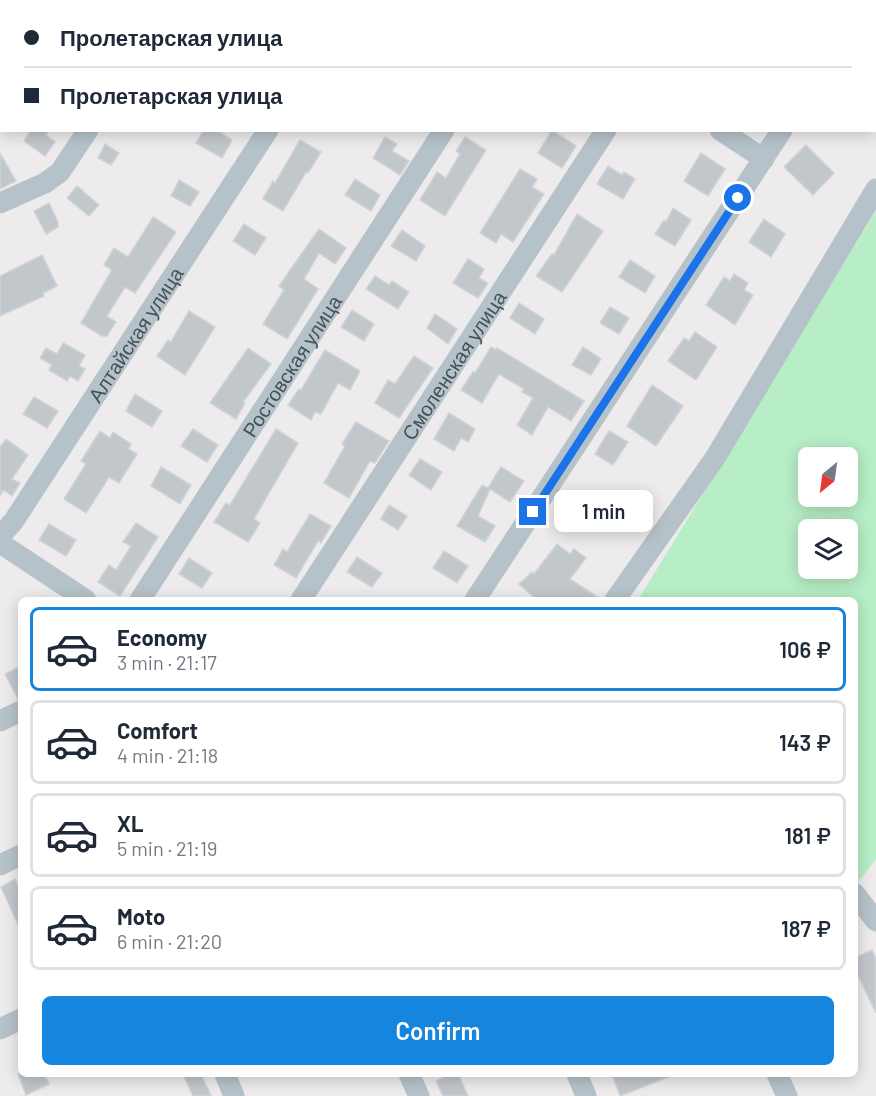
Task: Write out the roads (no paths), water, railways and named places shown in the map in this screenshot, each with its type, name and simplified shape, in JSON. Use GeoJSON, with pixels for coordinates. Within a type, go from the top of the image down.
{"type":"FeatureCollection","features":[{"type":"Feature","properties":{"kind":"street"},"geometry":{"type":"LineString","coordinates":[[0,203],[45,183],[60,172],[87,132]]}},
{"type":"Feature","properties":{"kind":"street","name":"Алтайская улица"},"geometry":{"type":"LineString","coordinates":[[0,535],[13,522],[267,132]]}},
{"type":"Feature","properties":{"kind":"street","name":"Ростовская улица"},"geometry":{"type":"LineString","coordinates":[[142,597],[443,132]]}},
{"type":"Feature","properties":{"kind":"street","name":"Смоленская улица"},"geometry":{"type":"LineString","coordinates":[[303,597],[605,132]]}},
{"type":"Feature","properties":{"kind":"street"},"geometry":{"type":"LineString","coordinates":[[723,132],[764,159]]}},
{"type":"Feature","properties":{"kind":"street"},"geometry":{"type":"LineString","coordinates":[[484,597],[781,132]]}},
{"type":"Feature","properties":{"kind":"street"},"geometry":{"type":"LineString","coordinates":[[617,597],[715,458],[876,189]]}},
{"type":"Feature","properties":{"kind":"street"},"geometry":{"type":"LineString","coordinates":[[0,543],[81,597]]}},
{"type":"Feature","properties":{"kind":"street"},"geometry":{"type":"LineString","coordinates":[[0,721],[18,712]]}},
{"type":"Feature","properties":{"kind":"street"},"geometry":{"type":"LineString","coordinates":[[0,865],[18,856]]}},
{"type":"Feature","properties":{"kind":"street"},"geometry":{"type":"LineString","coordinates":[[858,898],[876,921]]}},
{"type":"Feature","properties":{"kind":"street"},"geometry":{"type":"LineString","coordinates":[[0,1029],[18,1020]]}},
{"type":"Feature","properties":{"kind":"street"},"geometry":{"type":"LineString","coordinates":[[226,1077],[234,1096]]}},
{"type":"Feature","properties":{"kind":"street"},"geometry":{"type":"LineString","coordinates":[[410,1077],[419,1096]]}},
{"type":"Feature","properties":{"kind":"street"},"geometry":{"type":"LineString","coordinates":[[578,1077],[586,1096]]}},
{"type":"Feature","properties":{"kind":"street"},"geometry":{"type":"LineString","coordinates":[[778,1077],[787,1096]]}}]}
